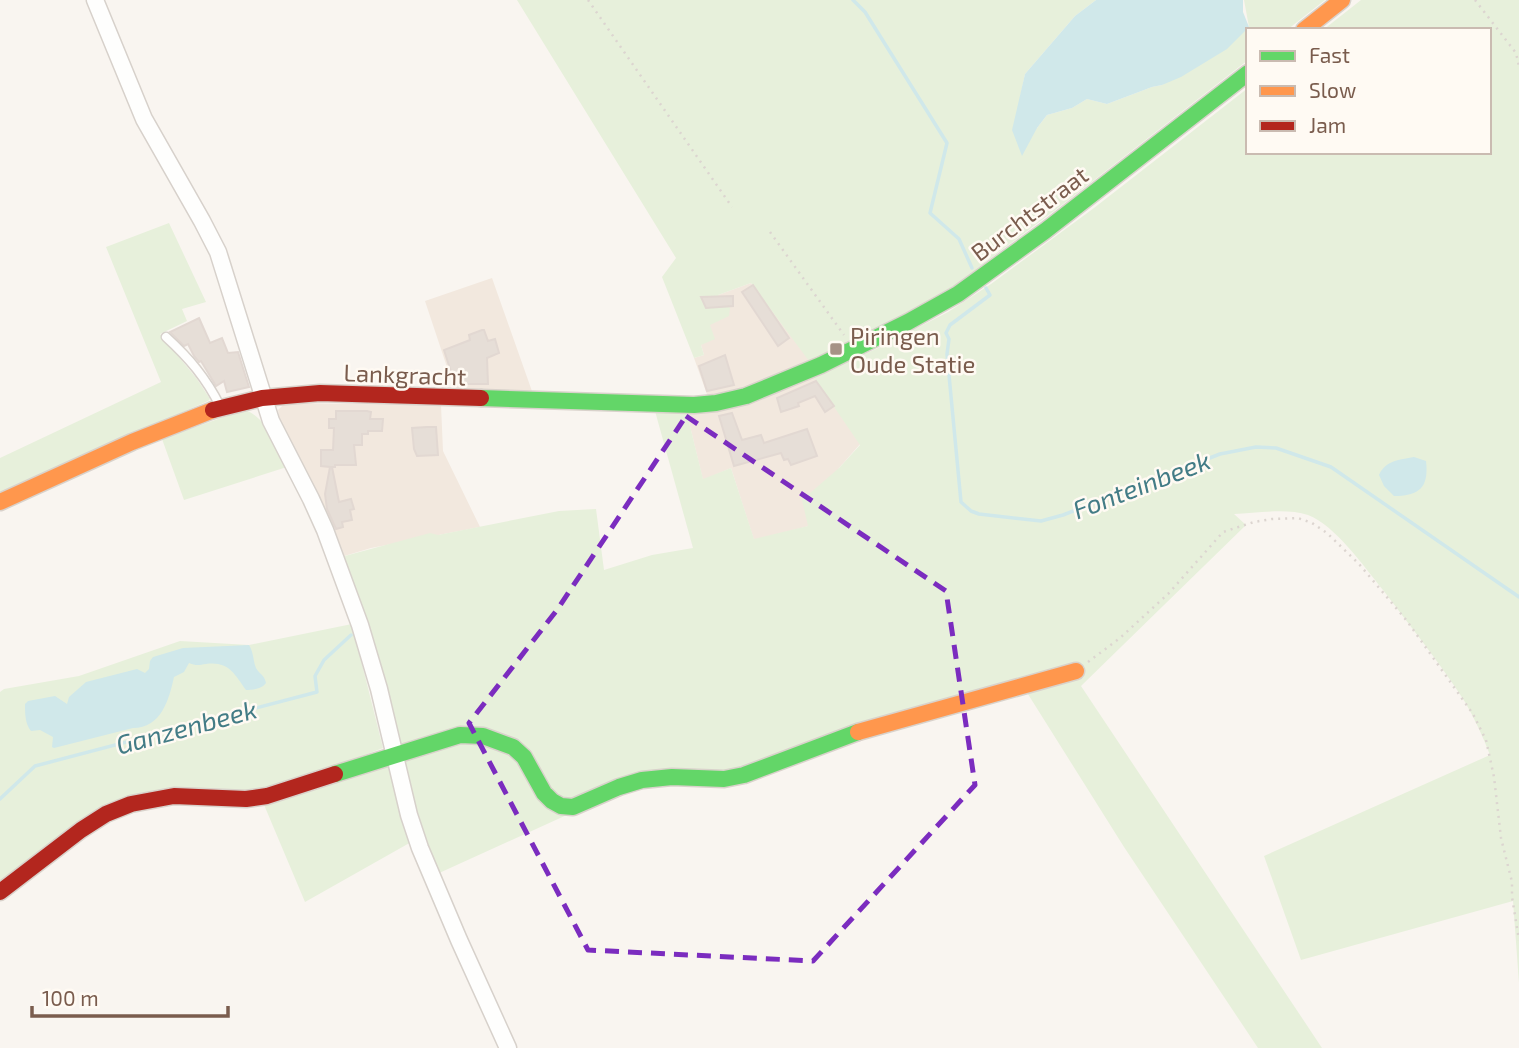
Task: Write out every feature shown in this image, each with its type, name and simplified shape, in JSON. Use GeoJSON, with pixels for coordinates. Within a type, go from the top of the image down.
{"type":"FeatureCollection","features":[{"type":"Feature","properties":{"kind":"street"},"geometry":{"type":"LineString","coordinates":[[95,0],[144,119],[218,252],[262,398],[325,530],[360,625],[420,848],[508,1048]]}},
{"type":"Feature","properties":{"kind":"street"},"geometry":{"type":"LineString","coordinates":[[1307,28],[1342,0]]}},
{"type":"Feature","properties":{"kind":"street","name":"Burchtstraat"},"geometry":{"type":"LineString","coordinates":[[821,365],[938,305],[986,275],[1246,75]]}},
{"type":"Feature","properties":{"kind":"street","name":"Lankgracht"},"geometry":{"type":"LineString","coordinates":[[0,502],[189,418],[221,407],[262,398],[320,393],[694,405],[746,396],[821,365]]}},
{"type":"Feature","properties":{"kind":"street"},"geometry":{"type":"LineString","coordinates":[[0,892],[106,814],[131,804],[174,796],[246,799],[267,796],[460,736],[483,736],[513,747],[524,757],[544,793],[552,801],[561,806],[573,807],[642,780],[672,777],[724,779],[744,775],[855,733],[1076,671]]}},
{"type":"Feature","properties":{"kind":"lane"},"geometry":{"type":"LineString","coordinates":[[166,337],[209,384],[221,407]]}},
{"type":"Feature","properties":{"kind":"path"},"geometry":{"type":"LineString","coordinates":[[589,0],[732,207]]}},
{"type":"Feature","properties":{"kind":"path"},"geometry":{"type":"LineString","coordinates":[[1475,0],[1516,53],[1519,66]]}},
{"type":"Feature","properties":{"kind":"path"},"geometry":{"type":"LineString","coordinates":[[770,232],[854,349]]}},
{"type":"Feature","properties":{"kind":"path"},"geometry":{"type":"LineString","coordinates":[[1076,671],[1120,638],[1169,593],[1223,532],[1272,519],[1298,518],[1312,523],[1327,533],[1359,564],[1407,621],[1473,714],[1486,740],[1494,777],[1501,838],[1512,882],[1519,940]]}},
{"type":"Feature","properties":{"kind":"highlighted area"},"geometry":{"type":"Polygon","coordinates":[[[686,416],[946,591],[975,785],[813,961],[588,950],[469,723],[557,610],[686,416]]]}},
{"type":"Feature","properties":{"kind":"shaded area"},"geometry":{"type":"Polygon","coordinates":[[[492,278],[533,394],[455,391],[425,301],[492,278]]]}},
{"type":"Feature","properties":{"kind":"shaded area"},"geometry":{"type":"Polygon","coordinates":[[[751,283],[810,361],[749,386],[708,397],[694,358],[704,355],[701,345],[718,295],[751,283]]]}},
{"type":"Feature","properties":{"kind":"shaded area"},"geometry":{"type":"Polygon","coordinates":[[[837,368],[861,443],[839,468],[809,526],[754,540],[731,468],[703,480],[687,414],[837,368]]]}},
{"type":"Feature","properties":{"kind":"shaded area"},"geometry":{"type":"Polygon","coordinates":[[[285,403],[441,405],[443,451],[480,527],[371,548],[341,557],[279,417],[278,410],[285,403]]]}},
{"type":"Feature","properties":{"kind":"green space"},"geometry":{"type":"Polygon","coordinates":[[[517,0],[1096,0],[1075,16],[1025,74],[1020,98],[1037,128],[1047,115],[1072,108],[1087,99],[1107,104],[1162,85],[1246,29],[1246,62],[1066,202],[955,285],[856,341],[809,361],[751,283],[718,295],[730,308],[729,316],[710,325],[715,339],[701,345],[704,355],[694,358],[662,277],[676,258],[517,0]]]}},
{"type":"Feature","properties":{"kind":"green space"},"geometry":{"type":"Polygon","coordinates":[[[1244,0],[1325,0],[1290,28],[1248,28],[1244,0]]]}},
{"type":"Feature","properties":{"kind":"green space"},"geometry":{"type":"Polygon","coordinates":[[[1361,0],[1519,0],[1519,983],[1513,901],[1301,960],[1264,856],[1490,755],[1465,702],[1383,590],[1339,537],[1318,520],[1300,513],[1234,514],[1246,525],[1081,686],[1322,1048],[1258,1048],[1124,847],[1026,691],[760,764],[563,803],[512,743],[400,749],[341,557],[430,533],[438,535],[559,511],[596,509],[604,570],[652,555],[693,548],[655,411],[687,414],[703,479],[731,468],[754,539],[808,526],[802,500],[839,468],[860,445],[813,376],[876,349],[948,312],[991,284],[1246,90],[1246,154],[1491,154],[1491,28],[1326,28],[1361,0]]]}},
{"type":"Feature","properties":{"kind":"green space"},"geometry":{"type":"Polygon","coordinates":[[[169,223],[206,302],[182,309],[187,321],[160,334],[210,399],[0,492],[0,458],[161,382],[106,247],[169,223]]]}},
{"type":"Feature","properties":{"kind":"green space"},"geometry":{"type":"Polygon","coordinates":[[[243,410],[258,418],[264,425],[290,466],[184,500],[162,439],[243,410]]]}},
{"type":"Feature","properties":{"kind":"green space"},"geometry":{"type":"Polygon","coordinates":[[[352,624],[383,748],[277,789],[142,796],[0,886],[0,692],[4,689],[79,676],[180,641],[249,645],[352,624]]]}},
{"type":"Feature","properties":{"kind":"green space"},"geometry":{"type":"Polygon","coordinates":[[[459,739],[505,748],[569,814],[437,874],[414,812],[402,763],[459,739]]]}},
{"type":"Feature","properties":{"kind":"green space"},"geometry":{"type":"Polygon","coordinates":[[[389,764],[413,841],[305,902],[262,800],[389,764]]]}},
{"type":"Feature","properties":{"kind":"water"},"geometry":{"type":"Polygon","coordinates":[[[1096,0],[1243,0],[1243,12],[1249,27],[1227,49],[1181,77],[1107,104],[1087,99],[1072,108],[1047,115],[1022,156],[1012,130],[1025,74],[1075,16],[1096,0]]]}},
{"type":"Feature","properties":{"kind":"water"},"geometry":{"type":"Polygon","coordinates":[[[1414,457],[1426,461],[1424,483],[1416,492],[1394,496],[1384,486],[1379,475],[1389,464],[1414,457]]]}},
{"type":"Feature","properties":{"kind":"water"},"geometry":{"type":"Polygon","coordinates":[[[249,645],[256,668],[266,683],[259,688],[246,690],[234,674],[220,664],[189,663],[184,672],[174,677],[166,703],[157,718],[143,727],[54,748],[53,737],[40,730],[31,731],[28,725],[25,704],[28,701],[55,696],[67,704],[69,697],[86,682],[137,669],[145,673],[153,657],[183,648],[249,645]]]}},
{"type":"Feature","properties":{"kind":"building"},"geometry":{"type":"Polygon","coordinates":[[[753,285],[789,338],[778,346],[742,292],[753,285]]]}},
{"type":"Feature","properties":{"kind":"building"},"geometry":{"type":"Polygon","coordinates":[[[733,296],[733,306],[706,308],[701,297],[733,296]]]}},
{"type":"Feature","properties":{"kind":"building"},"geometry":{"type":"Polygon","coordinates":[[[199,318],[210,343],[222,338],[228,353],[238,352],[249,387],[227,392],[224,381],[216,386],[188,344],[184,346],[170,332],[199,318]]]}},
{"type":"Feature","properties":{"kind":"building"},"geometry":{"type":"Polygon","coordinates":[[[482,330],[488,341],[495,339],[499,353],[487,358],[488,384],[455,384],[444,350],[470,340],[469,335],[482,330]]]}},
{"type":"Feature","properties":{"kind":"building"},"geometry":{"type":"Polygon","coordinates":[[[725,355],[734,385],[707,391],[699,366],[725,355]]]}},
{"type":"Feature","properties":{"kind":"building"},"geometry":{"type":"Polygon","coordinates":[[[816,381],[834,406],[825,412],[815,396],[798,403],[799,406],[781,412],[777,398],[816,381]]]}},
{"type":"Feature","properties":{"kind":"building"},"geometry":{"type":"Polygon","coordinates":[[[336,411],[367,411],[371,412],[370,419],[383,419],[382,431],[362,434],[362,445],[354,445],[356,465],[332,467],[339,502],[351,499],[354,509],[350,510],[352,520],[342,522],[343,527],[336,529],[327,509],[325,494],[330,467],[321,466],[321,450],[333,450],[334,428],[329,428],[329,419],[336,419],[336,411]]]}},
{"type":"Feature","properties":{"kind":"building"},"geometry":{"type":"Polygon","coordinates":[[[732,413],[742,440],[761,435],[764,443],[807,429],[817,456],[791,465],[788,459],[784,460],[781,453],[734,466],[719,416],[732,413]]]}},
{"type":"Feature","properties":{"kind":"building"},"geometry":{"type":"Polygon","coordinates":[[[436,427],[438,455],[417,456],[412,428],[436,427]]]}},
{"type":"Feature","properties":{"kind":"waterway","name":"Fonteinbeek"},"geometry":{"type":"LineString","coordinates":[[853,0],[865,12],[947,143],[930,213],[959,239],[972,268]]}},
{"type":"Feature","properties":{"kind":"waterway","name":"Fonteinbeek"},"geometry":{"type":"LineString","coordinates":[[986,288],[990,295],[950,325],[946,333],[949,339],[947,354],[961,502],[971,511],[1041,521],[1220,454],[1256,447],[1276,448],[1331,467],[1519,597]]}},
{"type":"Feature","properties":{"kind":"waterway","name":"Ganzenbeek"},"geometry":{"type":"LineString","coordinates":[[0,799],[35,766],[317,692],[315,676],[324,660],[351,635]]}},
{"type":"Feature","properties":{"kind":"traffic: fast"},"geometry":{"type":"LineString","coordinates":[[481,398],[694,405],[716,403],[746,396],[821,365],[958,294],[1045,231],[1246,75]]}},
{"type":"Feature","properties":{"kind":"traffic: fast"},"geometry":{"type":"LineString","coordinates":[[335,774],[460,735],[483,736],[513,747],[524,757],[544,793],[561,806],[573,807],[642,780],[672,777],[724,779],[744,775],[858,732]]}},
{"type":"Feature","properties":{"kind":"traffic: slow"},"geometry":{"type":"LineString","coordinates":[[1307,28],[1342,0]]}},
{"type":"Feature","properties":{"kind":"traffic: slow"},"geometry":{"type":"LineString","coordinates":[[0,502],[132,442],[213,410]]}},
{"type":"Feature","properties":{"kind":"traffic: slow"},"geometry":{"type":"LineString","coordinates":[[858,732],[1076,671]]}},
{"type":"Feature","properties":{"kind":"traffic: jam"},"geometry":{"type":"LineString","coordinates":[[213,410],[262,398],[320,393],[481,398]]}},
{"type":"Feature","properties":{"kind":"traffic: jam"},"geometry":{"type":"LineString","coordinates":[[0,892],[81,830],[106,814],[131,804],[174,796],[246,799],[267,796],[335,774]]}},
{"type":"Feature","properties":{"kind":"place","name":"Piringen Oude Statie"},"geometry":{"type":"Point","coordinates":[836,349]}}]}
